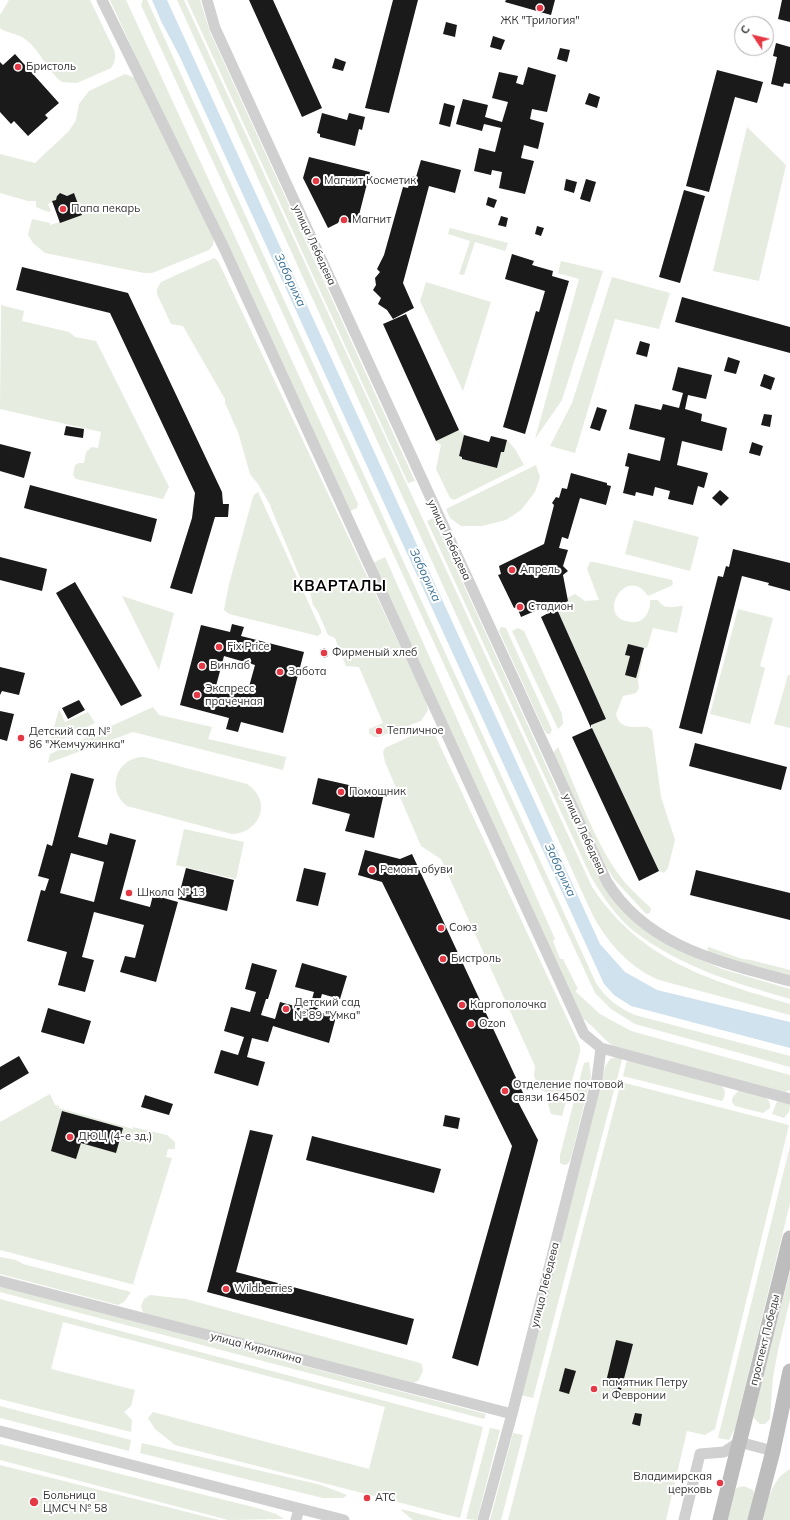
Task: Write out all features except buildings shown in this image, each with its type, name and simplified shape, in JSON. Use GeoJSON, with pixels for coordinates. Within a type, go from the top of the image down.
{"type":"FeatureCollection","features":[{"type":"Feature","properties":{"kind":"main road","name":"проспект Победы"},"geometry":{"type":"LineString","coordinates":[[720,1520],[790,1238]]}},
{"type":"Feature","properties":{"kind":"main road"},"geometry":{"type":"LineString","coordinates":[[755,1520],[774,1451],[790,1371]]}},
{"type":"Feature","properties":{"kind":"street"},"geometry":{"type":"LineString","coordinates":[[102,0],[224,248],[584,1034],[601,1048],[790,1100]]}},
{"type":"Feature","properties":{"kind":"street","name":"улица Лебедева"},"geometry":{"type":"LineString","coordinates":[[207,0],[215,28],[607,882],[618,900],[629,912],[643,924],[678,944],[721,962],[790,981]]}},
{"type":"Feature","properties":{"kind":"street","name":"улица Лебедева"},"geometry":{"type":"LineString","coordinates":[[483,1520],[512,1414],[597,1079],[601,1048]]}},
{"type":"Feature","properties":{"kind":"street","name":"улица Кирилкина"},"geometry":{"type":"LineString","coordinates":[[0,1281],[512,1414]]}},
{"type":"Feature","properties":{"kind":"street"},"geometry":{"type":"LineString","coordinates":[[0,1431],[297,1514],[344,1520]]}},
{"type":"Feature","properties":{"kind":"street"},"geometry":{"type":"LineString","coordinates":[[684,1520],[700,1454],[724,1452],[739,1442],[774,1451]]}},
{"type":"Feature","properties":{"kind":"shaded area"},"geometry":{"type":"Polygon","coordinates":[[[9,0],[90,0],[114,50],[115,59],[111,68],[77,83],[62,82],[52,72],[35,49],[22,37],[0,28],[0,15],[9,0]]]}},
{"type":"Feature","properties":{"kind":"shaded area"},"geometry":{"type":"Polygon","coordinates":[[[110,0],[126,0],[358,504],[357,508],[346,513],[344,511],[110,0]]]}},
{"type":"Feature","properties":{"kind":"shaded area"},"geometry":{"type":"Polygon","coordinates":[[[143,0],[147,0],[596,983],[604,994],[613,1002],[635,1015],[790,1056],[790,1067],[635,1024],[611,1009],[595,993],[141,5],[143,0]]]}},
{"type":"Feature","properties":{"kind":"shaded area"},"geometry":{"type":"Polygon","coordinates":[[[177,0],[184,0],[592,887],[611,912],[632,933],[655,950],[679,964],[705,976],[790,1004],[790,1015],[659,980],[648,975],[621,954],[599,926],[593,916],[177,0]]]}},
{"type":"Feature","properties":{"kind":"shaded area"},"geometry":{"type":"Polygon","coordinates":[[[187,0],[200,0],[210,32],[415,481],[408,483],[187,0]]]}},
{"type":"Feature","properties":{"kind":"shaded area"},"geometry":{"type":"Polygon","coordinates":[[[125,74],[135,78],[214,239],[213,245],[209,250],[152,273],[144,273],[45,253],[33,243],[28,235],[32,219],[50,223],[50,225],[82,215],[74,193],[67,196],[61,193],[59,194],[56,200],[48,204],[51,211],[48,212],[36,207],[36,201],[28,201],[0,193],[0,154],[35,163],[69,131],[76,120],[79,104],[89,91],[125,74]]]}},
{"type":"Feature","properties":{"kind":"shaded area"},"geometry":{"type":"Polygon","coordinates":[[[747,127],[786,165],[759,281],[713,271],[747,127]]]}},
{"type":"Feature","properties":{"kind":"shaded area"},"geometry":{"type":"Polygon","coordinates":[[[450,228],[508,243],[505,251],[475,242],[464,275],[459,274],[470,241],[448,234],[450,228]]]}},
{"type":"Feature","properties":{"kind":"shaded area"},"geometry":{"type":"Polygon","coordinates":[[[214,258],[218,261],[426,701],[428,710],[421,721],[378,737],[374,737],[369,733],[369,729],[383,723],[359,667],[346,666],[335,638],[328,635],[318,612],[313,605],[309,588],[301,580],[269,503],[258,484],[250,474],[238,432],[225,403],[225,399],[183,326],[171,324],[157,294],[157,289],[161,282],[214,258]]]}},
{"type":"Feature","properties":{"kind":"shaded area"},"geometry":{"type":"Polygon","coordinates":[[[561,261],[603,271],[562,400],[535,439],[579,279],[558,273],[561,261]]]}},
{"type":"Feature","properties":{"kind":"shaded area"},"geometry":{"type":"Polygon","coordinates":[[[612,277],[670,293],[659,329],[615,319],[575,453],[550,446],[572,403],[612,277]]]}},
{"type":"Feature","properties":{"kind":"shaded area"},"geometry":{"type":"Polygon","coordinates":[[[426,282],[491,302],[463,391],[420,301],[426,282]]]}},
{"type":"Feature","properties":{"kind":"shaded area"},"geometry":{"type":"Polygon","coordinates":[[[1,305],[24,311],[22,321],[69,332],[75,337],[96,341],[169,487],[163,499],[76,479],[73,475],[75,465],[84,463],[86,452],[92,447],[98,448],[101,432],[0,409],[1,305]]]}},
{"type":"Feature","properties":{"kind":"shaded area"},"geometry":{"type":"Polygon","coordinates":[[[459,430],[464,435],[459,456],[462,457],[462,459],[497,468],[501,452],[504,452],[507,440],[515,449],[524,465],[454,500],[450,498],[436,469],[441,445],[436,441],[459,430]]]}},
{"type":"Feature","properties":{"kind":"shaded area"},"geometry":{"type":"Polygon","coordinates":[[[536,465],[540,477],[535,492],[521,510],[506,520],[482,526],[461,526],[450,518],[446,509],[536,465]]]}},
{"type":"Feature","properties":{"kind":"shaded area"},"geometry":{"type":"Polygon","coordinates":[[[258,492],[321,630],[321,633],[318,636],[229,614],[224,610],[229,584],[252,500],[254,495],[258,492]]]}},
{"type":"Feature","properties":{"kind":"shaded area"},"geometry":{"type":"Polygon","coordinates":[[[433,518],[587,855],[611,894],[687,954],[722,969],[790,989],[790,999],[709,973],[671,955],[635,932],[611,907],[591,877],[427,521],[433,518]]]}},
{"type":"Feature","properties":{"kind":"shaded area"},"geometry":{"type":"Polygon","coordinates":[[[634,520],[699,537],[690,571],[625,554],[634,520]]]}},
{"type":"Feature","properties":{"kind":"shaded area"},"geometry":{"type":"Polygon","coordinates":[[[385,557],[555,939],[553,941],[560,959],[563,959],[578,989],[576,992],[600,1014],[631,1031],[790,1075],[790,1090],[785,1092],[613,1046],[582,1018],[373,563],[385,557]]]}},
{"type":"Feature","properties":{"kind":"shaded area"},"geometry":{"type":"Polygon","coordinates":[[[590,562],[672,580],[673,584],[671,586],[648,596],[639,588],[631,586],[623,589],[617,596],[614,604],[615,612],[620,619],[631,622],[640,621],[648,612],[650,600],[658,600],[663,606],[666,607],[683,606],[677,633],[653,628],[647,648],[638,647],[636,659],[642,660],[638,681],[639,688],[636,693],[623,696],[616,714],[618,719],[624,725],[633,727],[648,727],[652,730],[661,797],[675,840],[668,868],[664,873],[659,871],[592,728],[591,725],[606,719],[556,607],[568,601],[567,598],[575,594],[585,601],[599,600],[587,569],[590,562]]]}},
{"type":"Feature","properties":{"kind":"shaded area"},"geometry":{"type":"Polygon","coordinates":[[[122,596],[174,613],[159,670],[122,596]]]}},
{"type":"Feature","properties":{"kind":"shaded area"},"geometry":{"type":"Polygon","coordinates":[[[738,609],[773,618],[760,666],[765,668],[750,724],[710,714],[738,609]]]}},
{"type":"Feature","properties":{"kind":"shaded area"},"geometry":{"type":"Polygon","coordinates":[[[501,627],[506,628],[552,730],[550,734],[547,734],[544,730],[499,631],[501,627]]]}},
{"type":"Feature","properties":{"kind":"shaded area"},"geometry":{"type":"Polygon","coordinates":[[[518,628],[524,631],[562,714],[563,724],[558,729],[512,631],[518,628]]]}},
{"type":"Feature","properties":{"kind":"shaded area"},"geometry":{"type":"Polygon","coordinates":[[[788,675],[790,675],[790,728],[774,724],[788,675]]]}},
{"type":"Feature","properties":{"kind":"shaded area"},"geometry":{"type":"Polygon","coordinates":[[[153,707],[159,715],[212,727],[208,739],[286,757],[283,770],[133,732],[48,763],[50,754],[153,707]]]}},
{"type":"Feature","properties":{"kind":"shaded area"},"geometry":{"type":"Polygon","coordinates":[[[59,709],[65,722],[88,712],[95,723],[49,746],[59,709]]]}},
{"type":"Feature","properties":{"kind":"shaded area"},"geometry":{"type":"Polygon","coordinates":[[[424,730],[430,730],[434,733],[580,1046],[580,1052],[562,1116],[551,1114],[548,1104],[552,1097],[551,1094],[540,1090],[534,1076],[535,1066],[441,859],[421,846],[385,762],[383,752],[385,748],[424,730]]]}},
{"type":"Feature","properties":{"kind":"shaded area"},"geometry":{"type":"Polygon","coordinates":[[[558,747],[601,846],[619,875],[651,908],[650,913],[646,914],[614,879],[606,866],[553,753],[558,747]]]}},
{"type":"Feature","properties":{"kind":"shaded area"},"geometry":{"type":"Polygon","coordinates":[[[144,757],[247,784],[255,791],[260,799],[260,815],[250,828],[242,832],[232,834],[127,806],[120,799],[117,791],[117,775],[127,762],[135,758],[144,757]]]}},
{"type":"Feature","properties":{"kind":"shaded area"},"geometry":{"type":"Polygon","coordinates":[[[184,829],[244,842],[236,879],[176,865],[184,829]]]}},
{"type":"Feature","properties":{"kind":"shaded area"},"geometry":{"type":"Polygon","coordinates":[[[709,947],[742,959],[790,970],[790,978],[710,955],[707,948],[709,947]]]}},
{"type":"Feature","properties":{"kind":"shaded area"},"geometry":{"type":"Polygon","coordinates":[[[616,1057],[621,1058],[622,1060],[533,1398],[521,1395],[605,1067],[610,1059],[616,1057]]]}},
{"type":"Feature","properties":{"kind":"shaded area"},"geometry":{"type":"Polygon","coordinates":[[[627,1060],[721,1085],[725,1091],[724,1097],[722,1101],[623,1076],[627,1060]]]}},
{"type":"Feature","properties":{"kind":"shaded area"},"geometry":{"type":"Polygon","coordinates":[[[589,1062],[591,1076],[571,1158],[568,1164],[564,1165],[560,1163],[560,1155],[584,1063],[589,1062]]]}},
{"type":"Feature","properties":{"kind":"shaded area"},"geometry":{"type":"Polygon","coordinates":[[[621,1082],[789,1125],[715,1429],[705,1435],[687,1431],[666,1520],[508,1520],[621,1082]]]}},
{"type":"Feature","properties":{"kind":"shaded area"},"geometry":{"type":"Polygon","coordinates":[[[740,1090],[755,1093],[764,1097],[770,1103],[770,1108],[763,1113],[735,1106],[732,1102],[733,1098],[740,1090]]]}},
{"type":"Feature","properties":{"kind":"shaded area"},"geometry":{"type":"Polygon","coordinates":[[[50,1094],[55,1105],[59,1106],[59,1108],[133,1129],[133,1127],[167,1135],[175,1142],[175,1149],[168,1149],[166,1157],[172,1158],[133,1284],[139,1286],[0,1250],[0,1122],[50,1094]]]}},
{"type":"Feature","properties":{"kind":"shaded area"},"geometry":{"type":"Polygon","coordinates":[[[777,1101],[790,1104],[789,1112],[784,1118],[772,1114],[777,1101]]]}},
{"type":"Feature","properties":{"kind":"shaded area"},"geometry":{"type":"Polygon","coordinates":[[[790,1146],[790,1203],[735,1428],[729,1440],[718,1438],[790,1146]]]}},
{"type":"Feature","properties":{"kind":"shaded area"},"geometry":{"type":"Polygon","coordinates":[[[0,1257],[16,1260],[23,1264],[131,1292],[124,1302],[118,1305],[0,1274],[0,1257]]]}},
{"type":"Feature","properties":{"kind":"shaded area"},"geometry":{"type":"Polygon","coordinates":[[[790,1271],[790,1300],[773,1377],[770,1419],[765,1424],[760,1424],[753,1417],[790,1271]]]}},
{"type":"Feature","properties":{"kind":"shaded area"},"geometry":{"type":"Polygon","coordinates":[[[0,1286],[486,1414],[484,1419],[0,1292],[0,1286]]]}},
{"type":"Feature","properties":{"kind":"shaded area"},"geometry":{"type":"Polygon","coordinates":[[[150,1295],[186,1299],[420,1363],[423,1371],[418,1381],[413,1383],[147,1314],[143,1312],[141,1306],[144,1299],[150,1295]]]}},
{"type":"Feature","properties":{"kind":"shaded area"},"geometry":{"type":"Polygon","coordinates":[[[0,1299],[483,1427],[460,1518],[175,1445],[155,1429],[148,1418],[153,1412],[369,1469],[385,1407],[63,1322],[51,1369],[135,1390],[131,1406],[124,1412],[132,1420],[131,1432],[0,1399],[0,1299]]]}},
{"type":"Feature","properties":{"kind":"shaded area"},"geometry":{"type":"Polygon","coordinates":[[[0,1406],[131,1440],[129,1451],[0,1418],[0,1406]]]}},
{"type":"Feature","properties":{"kind":"shaded area"},"geometry":{"type":"Polygon","coordinates":[[[490,1428],[500,1430],[477,1520],[466,1519],[490,1428]]]}},
{"type":"Feature","properties":{"kind":"shaded area"},"geometry":{"type":"Polygon","coordinates":[[[513,1433],[523,1435],[501,1520],[490,1520],[513,1433]]]}},
{"type":"Feature","properties":{"kind":"shaded area"},"geometry":{"type":"Polygon","coordinates":[[[142,1443],[321,1485],[347,1495],[343,1498],[323,1498],[140,1453],[142,1443]]]}},
{"type":"Feature","properties":{"kind":"shaded area"},"geometry":{"type":"Polygon","coordinates":[[[0,1444],[261,1509],[276,1514],[284,1519],[228,1520],[0,1460],[0,1444]]]}},
{"type":"Feature","properties":{"kind":"shaded area"},"geometry":{"type":"Polygon","coordinates":[[[0,1465],[219,1520],[0,1520],[0,1465]]]}},
{"type":"Feature","properties":{"kind":"shaded area"},"geometry":{"type":"Polygon","coordinates":[[[790,1469],[790,1520],[763,1520],[774,1485],[778,1479],[790,1469]]]}},
{"type":"Feature","properties":{"kind":"shaded area"},"geometry":{"type":"Polygon","coordinates":[[[744,1486],[753,1490],[755,1495],[749,1520],[724,1520],[736,1488],[744,1486]]]}},
{"type":"Feature","properties":{"kind":"shaded area"},"geometry":{"type":"Polygon","coordinates":[[[401,1509],[443,1520],[413,1520],[401,1509]]]}},
{"type":"Feature","properties":{"kind":"water","name":"Забориха"},"geometry":{"type":"Polygon","coordinates":[[[152,0],[167,0],[600,944],[625,972],[657,990],[790,1022],[790,1048],[631,1006],[614,995],[604,984],[179,55],[152,0]]]}},
{"type":"Feature","properties":{"kind":"place","name":"ЖК \"Трилогия\""},"geometry":{"type":"Point","coordinates":[540,8]}},
{"type":"Feature","properties":{"kind":"place","name":"Бристоль"},"geometry":{"type":"Point","coordinates":[18,67]}},
{"type":"Feature","properties":{"kind":"place","name":"Магнит Косметик"},"geometry":{"type":"Point","coordinates":[316,181]}},
{"type":"Feature","properties":{"kind":"place","name":"Папа пекарь"},"geometry":{"type":"Point","coordinates":[63,209]}},
{"type":"Feature","properties":{"kind":"place","name":"Магнит"},"geometry":{"type":"Point","coordinates":[344,220]}},
{"type":"Feature","properties":{"kind":"place","name":"Апрель"},"geometry":{"type":"Point","coordinates":[512,570]}},
{"type":"Feature","properties":{"kind":"place","name":"Стадион"},"geometry":{"type":"Point","coordinates":[520,607]}},
{"type":"Feature","properties":{"kind":"place","name":"Fix Price"},"geometry":{"type":"Point","coordinates":[219,647]}},
{"type":"Feature","properties":{"kind":"place","name":"Фирменый хлеб"},"geometry":{"type":"Point","coordinates":[324,653]}},
{"type":"Feature","properties":{"kind":"place","name":"Винлаб"},"geometry":{"type":"Point","coordinates":[202,666]}},
{"type":"Feature","properties":{"kind":"place","name":"Забота"},"geometry":{"type":"Point","coordinates":[280,672]}},
{"type":"Feature","properties":{"kind":"place","name":"Экспресс прачечная"},"geometry":{"type":"Point","coordinates":[197,695]}},
{"type":"Feature","properties":{"kind":"place","name":"Тепличное"},"geometry":{"type":"Point","coordinates":[379,731]}},
{"type":"Feature","properties":{"kind":"place","name":"Детский сад № 86 \"Жемчужинка\""},"geometry":{"type":"Point","coordinates":[21,738]}},
{"type":"Feature","properties":{"kind":"place","name":"Помощник"},"geometry":{"type":"Point","coordinates":[341,792]}},
{"type":"Feature","properties":{"kind":"place","name":"Ремонт обуви"},"geometry":{"type":"Point","coordinates":[372,870]}},
{"type":"Feature","properties":{"kind":"place","name":"Школа № 13"},"geometry":{"type":"Point","coordinates":[129,893]}},
{"type":"Feature","properties":{"kind":"place","name":"Союз"},"geometry":{"type":"Point","coordinates":[441,928]}},
{"type":"Feature","properties":{"kind":"place","name":"Бистроль"},"geometry":{"type":"Point","coordinates":[443,959]}},
{"type":"Feature","properties":{"kind":"place","name":"Каргополочка"},"geometry":{"type":"Point","coordinates":[462,1005]}},
{"type":"Feature","properties":{"kind":"place","name":"Детский сад № 89 \"Умка\""},"geometry":{"type":"Point","coordinates":[286,1009]}},
{"type":"Feature","properties":{"kind":"place","name":"Ozon"},"geometry":{"type":"Point","coordinates":[471,1024]}},
{"type":"Feature","properties":{"kind":"place","name":"Отделение почтовой связи 164502"},"geometry":{"type":"Point","coordinates":[505,1091]}},
{"type":"Feature","properties":{"kind":"place","name":"ДЮЦ (4-е зд.)"},"geometry":{"type":"Point","coordinates":[70,1137]}},
{"type":"Feature","properties":{"kind":"place","name":"Wildberries"},"geometry":{"type":"Point","coordinates":[226,1289]}},
{"type":"Feature","properties":{"kind":"place","name":"памятник Петру и Февронии"},"geometry":{"type":"Point","coordinates":[594,1389]}},
{"type":"Feature","properties":{"kind":"place","name":"Владимирская церковь"},"geometry":{"type":"Point","coordinates":[720,1483]}},
{"type":"Feature","properties":{"kind":"place","name":"АТС"},"geometry":{"type":"Point","coordinates":[367,1498]}},
{"type":"Feature","properties":{"kind":"place","name":"Больница ЦМСЧ № 58"},"geometry":{"type":"Point","coordinates":[34,1502]}},
{"type":"Feature","properties":{"kind":"district","name":"КВАРТАЛЫ"},"geometry":{"type":"Point","coordinates":[340,586]}}]}
